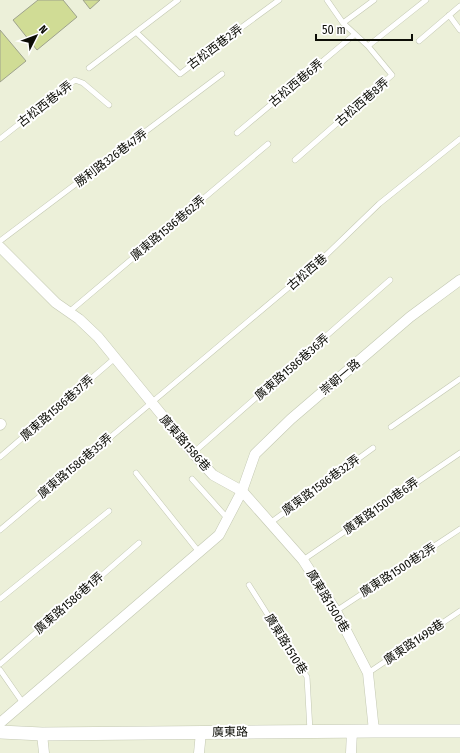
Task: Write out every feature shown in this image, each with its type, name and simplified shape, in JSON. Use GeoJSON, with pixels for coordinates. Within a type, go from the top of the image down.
{"type":"FeatureCollection","features":[{"type":"Feature","properties":{"kind":"street","name":"廣東路1586巷"},"geometry":{"type":"LineString","coordinates":[[0,247],[56,303],[79,319],[98,337],[151,403],[213,475],[242,491]]}},
{"type":"Feature","properties":{"kind":"street","name":"崇朝一路"},"geometry":{"type":"LineString","coordinates":[[242,491],[255,454],[290,419],[410,317],[460,280]]}},
{"type":"Feature","properties":{"kind":"street"},"geometry":{"type":"LineString","coordinates":[[0,723],[219,535],[242,491]]}},
{"type":"Feature","properties":{"kind":"street","name":"廣東路1500巷"},"geometry":{"type":"LineString","coordinates":[[242,491],[303,560],[336,611],[368,673],[374,731]]}},
{"type":"Feature","properties":{"kind":"street"},"geometry":{"type":"LineString","coordinates":[[351,753],[352,731]]}},
{"type":"Feature","properties":{"kind":"street","name":"廣東路"},"geometry":{"type":"LineString","coordinates":[[0,732],[42,734],[460,731]]}},
{"type":"Feature","properties":{"kind":"street"},"geometry":{"type":"LineString","coordinates":[[199,753],[201,732]]}},
{"type":"Feature","properties":{"kind":"street"},"geometry":{"type":"LineString","coordinates":[[42,734],[44,753]]}},
{"type":"Feature","properties":{"kind":"lane"},"geometry":{"type":"LineString","coordinates":[[89,68],[178,0]]}},
{"type":"Feature","properties":{"kind":"lane","name":"古松西巷2弄"},"geometry":{"type":"LineString","coordinates":[[136,32],[180,74],[279,0]]}},
{"type":"Feature","properties":{"kind":"lane"},"geometry":{"type":"LineString","coordinates":[[328,0],[343,23],[374,0]]}},
{"type":"Feature","properties":{"kind":"lane"},"geometry":{"type":"LineString","coordinates":[[368,46],[426,0]]}},
{"type":"Feature","properties":{"kind":"lane"},"geometry":{"type":"LineString","coordinates":[[419,41],[460,6]]}},
{"type":"Feature","properties":{"kind":"lane"},"geometry":{"type":"LineString","coordinates":[[449,15],[460,30]]}},
{"type":"Feature","properties":{"kind":"lane","name":"古松西巷8弄"},"geometry":{"type":"LineString","coordinates":[[295,160],[392,75],[368,46],[343,23]]}},
{"type":"Feature","properties":{"kind":"lane","name":"古松西巷6弄"},"geometry":{"type":"LineString","coordinates":[[237,133],[355,34]]}},
{"type":"Feature","properties":{"kind":"lane","name":"勝利路326巷47弄"},"geometry":{"type":"LineString","coordinates":[[0,241],[222,74]]}},
{"type":"Feature","properties":{"kind":"lane","name":"古松西巷4弄"},"geometry":{"type":"LineString","coordinates":[[0,139],[75,80],[83,83],[109,105]]}},
{"type":"Feature","properties":{"kind":"lane","name":"古松西巷"},"geometry":{"type":"LineString","coordinates":[[151,403],[320,261],[379,204],[460,138]]}},
{"type":"Feature","properties":{"kind":"lane","name":"廣東路1586巷62弄"},"geometry":{"type":"LineString","coordinates":[[68,312],[268,144]]}},
{"type":"Feature","properties":{"kind":"lane","name":"廣東路1586巷36弄"},"geometry":{"type":"LineString","coordinates":[[193,453],[390,280]]}},
{"type":"Feature","properties":{"kind":"lane","name":"廣東路1586巷37弄"},"geometry":{"type":"LineString","coordinates":[[0,458],[115,358]]}},
{"type":"Feature","properties":{"kind":"lane"},"geometry":{"type":"LineString","coordinates":[[391,427],[460,379]]}},
{"type":"Feature","properties":{"kind":"lane","name":"廣東路1586巷35弄"},"geometry":{"type":"LineString","coordinates":[[0,530],[151,403]]}},
{"type":"Feature","properties":{"kind":"lane","name":"廣東路1586巷32弄"},"geometry":{"type":"LineString","coordinates":[[270,523],[373,448]]}},
{"type":"Feature","properties":{"kind":"lane","name":"廣東路1500巷6弄"},"geometry":{"type":"LineString","coordinates":[[303,560],[460,453]]}},
{"type":"Feature","properties":{"kind":"lane"},"geometry":{"type":"LineString","coordinates":[[136,473],[199,552]]}},
{"type":"Feature","properties":{"kind":"lane"},"geometry":{"type":"LineString","coordinates":[[192,479],[228,519]]}},
{"type":"Feature","properties":{"kind":"lane"},"geometry":{"type":"LineString","coordinates":[[0,600],[108,511]]}},
{"type":"Feature","properties":{"kind":"lane","name":"廣東路1500巷2弄"},"geometry":{"type":"LineString","coordinates":[[336,611],[460,529]]}},
{"type":"Feature","properties":{"kind":"lane","name":"廣東路1586巷1弄"},"geometry":{"type":"LineString","coordinates":[[0,664],[139,543]]}},
{"type":"Feature","properties":{"kind":"lane","name":"廣東路1510巷"},"geometry":{"type":"LineString","coordinates":[[249,585],[307,677],[310,732]]}},
{"type":"Feature","properties":{"kind":"lane","name":"廣東路1498巷"},"geometry":{"type":"LineString","coordinates":[[368,673],[460,611]]}},
{"type":"Feature","properties":{"kind":"lane"},"geometry":{"type":"LineString","coordinates":[[0,670],[23,704]]}},
{"type":"Feature","properties":{"kind":"building"},"geometry":{"type":"Polygon","coordinates":[[[38,0],[63,0],[77,17],[37,50],[13,20],[38,0]]]}},
{"type":"Feature","properties":{"kind":"building"},"geometry":{"type":"Polygon","coordinates":[[[83,0],[100,0],[90,9],[83,0]]]}},
{"type":"Feature","properties":{"kind":"building"},"geometry":{"type":"Polygon","coordinates":[[[0,30],[26,61],[0,82],[0,30]]]}}]}
